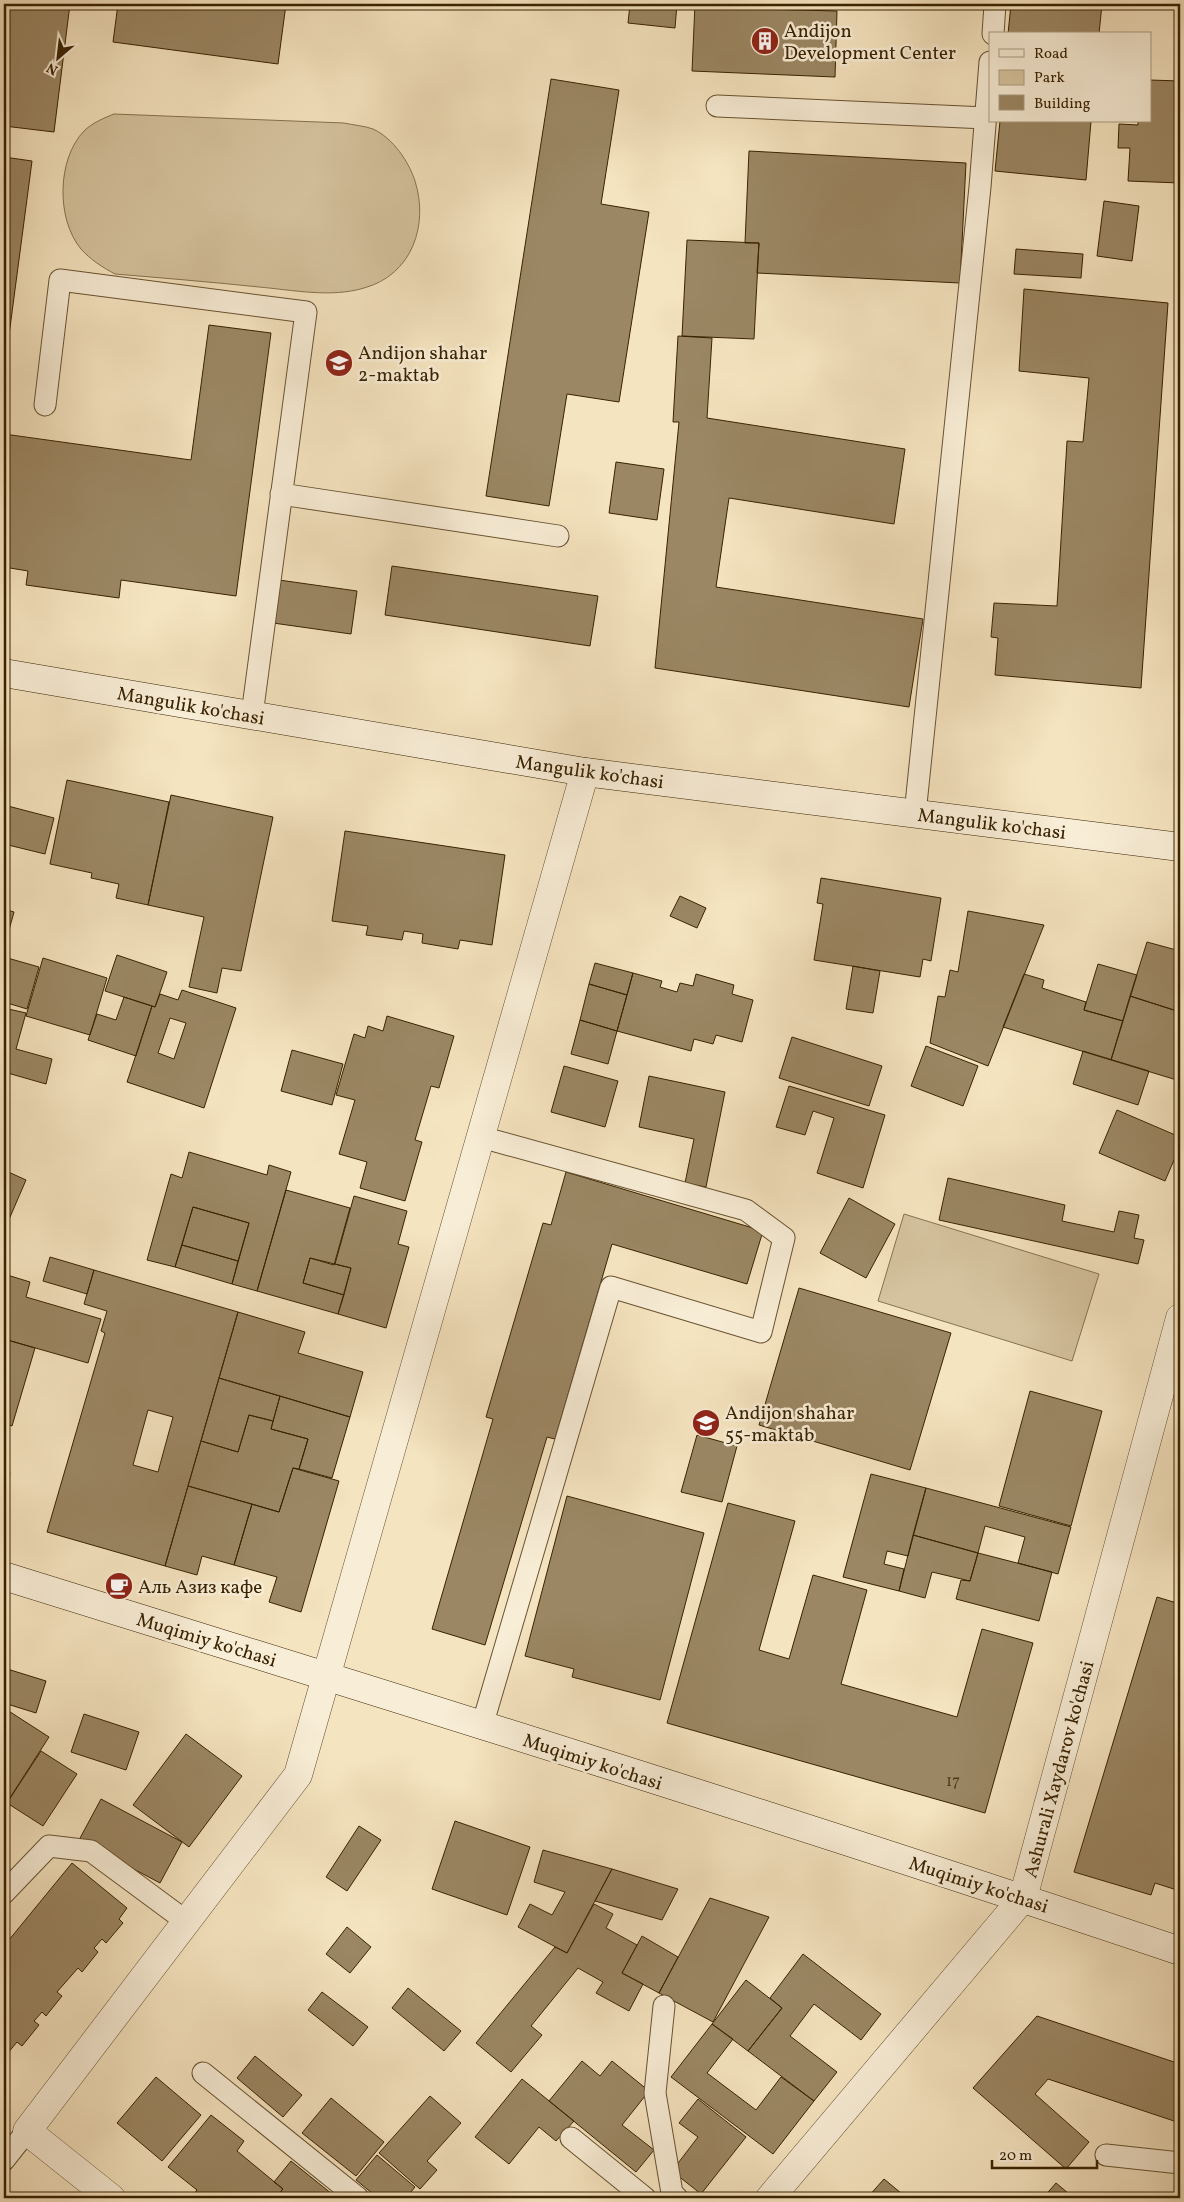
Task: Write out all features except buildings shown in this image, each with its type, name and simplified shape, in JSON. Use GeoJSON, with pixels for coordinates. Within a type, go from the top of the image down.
{"type":"FeatureCollection","features":[{"type":"Feature","properties":{"kind":"street","name":"Mangulik ko'chasi"},"geometry":{"type":"LineString","coordinates":[[4,673],[585,772],[1180,847]]}},
{"type":"Feature","properties":{"kind":"street"},"geometry":{"type":"LineString","coordinates":[[111,2198],[27,2131],[298,1775],[585,772]]}},
{"type":"Feature","properties":{"kind":"street","name":"Ashurali Xaydarov ko'chasi"},"geometry":{"type":"LineString","coordinates":[[770,2198],[1022,1898],[1180,1318]]}},
{"type":"Feature","properties":{"kind":"street","name":"Muqimiy ko'chasi"},"geometry":{"type":"LineString","coordinates":[[4,1576],[1022,1898],[1180,1951]]}},
{"type":"Feature","properties":{"kind":"lane"},"geometry":{"type":"LineString","coordinates":[[993,32],[995,4]]}},
{"type":"Feature","properties":{"kind":"lane"},"geometry":{"type":"LineString","coordinates":[[915,814],[979,196],[989,76]]}},
{"type":"Feature","properties":{"kind":"lane"},"geometry":{"type":"LineString","coordinates":[[717,106],[986,118]]}},
{"type":"Feature","properties":{"kind":"lane"},"geometry":{"type":"LineString","coordinates":[[45,405],[60,280],[306,312],[252,715]]}},
{"type":"Feature","properties":{"kind":"lane"},"geometry":{"type":"LineString","coordinates":[[281,494],[558,536]]}},
{"type":"Feature","properties":{"kind":"lane"},"geometry":{"type":"LineString","coordinates":[[481,1137],[746,1210],[784,1238],[761,1332],[611,1287],[482,1726]]}},
{"type":"Feature","properties":{"kind":"lane"},"geometry":{"type":"LineString","coordinates":[[4,1893],[49,1846],[90,1850],[187,1922]]}},
{"type":"Feature","properties":{"kind":"lane"},"geometry":{"type":"LineString","coordinates":[[664,2006],[655,2093],[672,2193],[678,2198]]}},
{"type":"Feature","properties":{"kind":"lane"},"geometry":{"type":"LineString","coordinates":[[203,2073],[358,2198]]}},
{"type":"Feature","properties":{"kind":"lane"},"geometry":{"type":"LineString","coordinates":[[4,2160],[27,2131]]}},
{"type":"Feature","properties":{"kind":"lane"},"geometry":{"type":"LineString","coordinates":[[571,2138],[645,2198]]}},
{"type":"Feature","properties":{"kind":"lane"},"geometry":{"type":"LineString","coordinates":[[1106,2155],[1180,2163]]}},
{"type":"Feature","properties":{"kind":"green space"},"geometry":{"type":"Polygon","coordinates":[[[114,114],[344,123],[373,129],[387,138],[399,151],[409,166],[415,181],[420,214],[418,231],[413,246],[405,260],[394,272],[381,281],[351,291],[325,293],[115,274],[89,257],[81,249],[73,236],[67,222],[63,189],[69,157],[75,143],[84,131],[102,119],[114,114]]]}},
{"type":"Feature","properties":{"kind":"green space"},"geometry":{"type":"Polygon","coordinates":[[[904,1214],[1099,1274],[1072,1361],[878,1301],[904,1214]]]}},
{"type":"Feature","properties":{"kind":"place","name":"Andijon Development Center"},"geometry":{"type":"Point","coordinates":[765,41]}},
{"type":"Feature","properties":{"kind":"place","name":"Andijon shahar 2-maktab"},"geometry":{"type":"Point","coordinates":[339,363]}},
{"type":"Feature","properties":{"kind":"place","name":"Andijon shahar 55-maktab"},"geometry":{"type":"Point","coordinates":[706,1423]}},
{"type":"Feature","properties":{"kind":"place","name":"Аль Азиз кафе"},"geometry":{"type":"Point","coordinates":[119,1586]}}]}
